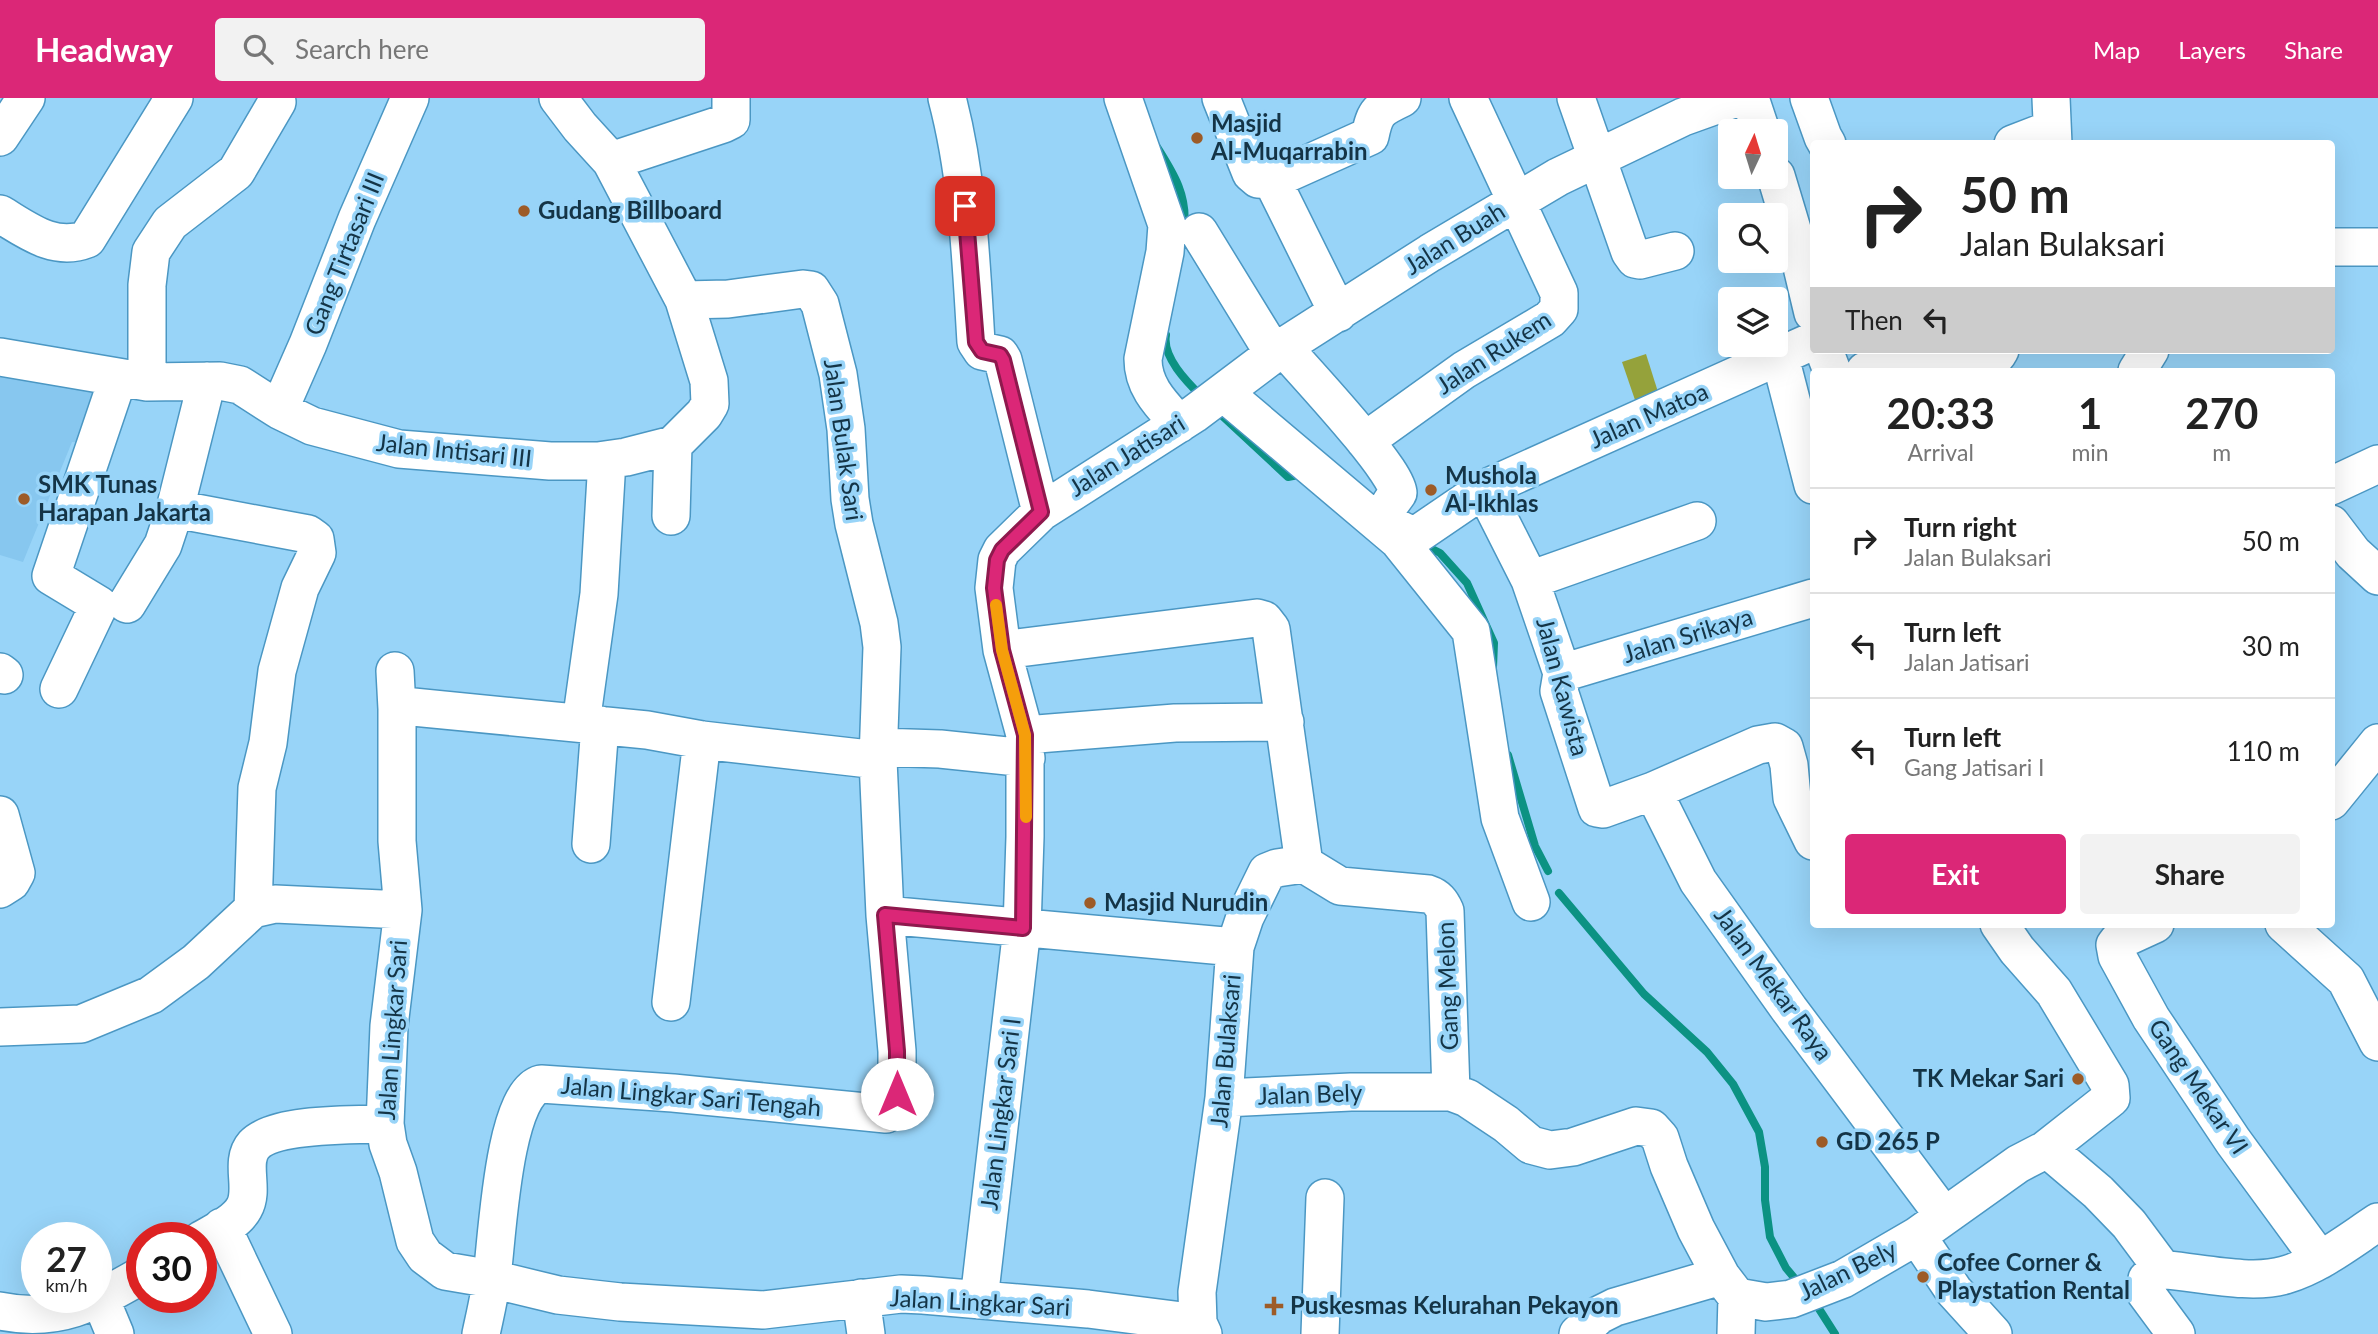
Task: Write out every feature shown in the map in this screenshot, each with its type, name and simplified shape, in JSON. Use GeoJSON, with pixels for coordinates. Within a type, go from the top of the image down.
{"type":"FeatureCollection","features":[{"type":"Feature","properties":{"kind":"street"},"geometry":{"type":"LineString","coordinates":[[0,137],[26,98]]}},
{"type":"Feature","properties":{"kind":"street"},"geometry":{"type":"LineString","coordinates":[[0,214],[50,242],[65,244],[87,239],[174,98]]}},
{"type":"Feature","properties":{"kind":"street","name":"Gang Tirtasari III"},"geometry":{"type":"LineString","coordinates":[[279,410],[357,219],[411,98]]}},
{"type":"Feature","properties":{"kind":"street"},"geometry":{"type":"LineString","coordinates":[[558,98],[611,161],[684,300],[711,393],[710,404],[704,414],[673,444],[671,516]]}},
{"type":"Feature","properties":{"kind":"street"},"geometry":{"type":"LineString","coordinates":[[611,161],[731,120],[731,98]]}},
{"type":"Feature","properties":{"kind":"street"},"geometry":{"type":"LineString","coordinates":[[947,98],[955,129],[963,183],[976,342],[982,351],[1000,355],[1003,360],[1041,512]]}},
{"type":"Feature","properties":{"kind":"street"},"geometry":{"type":"LineString","coordinates":[[1123,98],[1167,225],[1143,359],[1143,374],[1150,390],[1203,408],[1398,540],[1471,631],[1500,818],[1531,902]]}},
{"type":"Feature","properties":{"kind":"street"},"geometry":{"type":"LineString","coordinates":[[1220,98],[1251,173],[1258,179],[1272,180],[1370,135],[1374,115],[1402,98]]}},
{"type":"Feature","properties":{"kind":"street","name":"Jalan Rukem"},"geometry":{"type":"LineString","coordinates":[[1365,441],[1464,370],[1555,316],[1561,302],[1517,200],[1468,98]]}},
{"type":"Feature","properties":{"kind":"street"},"geometry":{"type":"LineString","coordinates":[[1576,98],[1632,257],[1640,260],[1675,251]]}},
{"type":"Feature","properties":{"kind":"street","name":"Jalan Buah"},"geometry":{"type":"LineString","coordinates":[[1203,408],[1278,351],[1517,200],[1683,117],[1736,98]]}},
{"type":"Feature","properties":{"kind":"street"},"geometry":{"type":"LineString","coordinates":[[1750,98],[1758,119]]}},
{"type":"Feature","properties":{"kind":"street"},"geometry":{"type":"LineString","coordinates":[[1809,98],[1825,140]]}},
{"type":"Feature","properties":{"kind":"street"},"geometry":{"type":"LineString","coordinates":[[59,689],[99,606],[51,576],[132,380],[151,252],[170,223],[236,172],[283,99]]}},
{"type":"Feature","properties":{"kind":"street"},"geometry":{"type":"LineString","coordinates":[[2021,140],[2052,124]]}},
{"type":"Feature","properties":{"kind":"street"},"geometry":{"type":"LineString","coordinates":[[1272,180],[1338,313]]}},
{"type":"Feature","properties":{"kind":"street"},"geometry":{"type":"LineString","coordinates":[[1780,189],[1810,300]]}},
{"type":"Feature","properties":{"kind":"street"},"geometry":{"type":"LineString","coordinates":[[1199,232],[1278,351],[1365,441],[1398,488],[1398,493],[1387,509],[1388,518],[1408,534],[1419,534],[1484,489]]}},
{"type":"Feature","properties":{"kind":"street"},"geometry":{"type":"LineString","coordinates":[[2335,247],[2378,247]]}},
{"type":"Feature","properties":{"kind":"street","name":"Jalan Bulak Sari"},"geometry":{"type":"LineString","coordinates":[[684,300],[728,299],[803,289],[811,290],[820,304],[843,403],[854,524],[879,623],[883,673],[879,753],[885,915]]}},
{"type":"Feature","properties":{"kind":"street","name":"Jalan Matoa"},"geometry":{"type":"LineString","coordinates":[[1788,353],[1810,342]]}},
{"type":"Feature","properties":{"kind":"street"},"geometry":{"type":"LineString","coordinates":[[1874,368],[1891,362],[1993,357],[1998,354]]}},
{"type":"Feature","properties":{"kind":"street","name":"Jalan Intisari III"},"geometry":{"type":"LineString","coordinates":[[0,357],[132,380],[207,381],[240,385],[279,410],[312,426],[399,449],[550,461],[607,460],[673,444]]}},
{"type":"Feature","properties":{"kind":"street"},"geometry":{"type":"LineString","coordinates":[[1780,357],[1810,473]]}},
{"type":"Feature","properties":{"kind":"street","name":"Jalan Matoa"},"geometry":{"type":"LineString","coordinates":[[1484,489],[1780,357]]}},
{"type":"Feature","properties":{"kind":"street"},"geometry":{"type":"LineString","coordinates":[[127,604],[163,545],[175,509],[207,381]]}},
{"type":"Feature","properties":{"kind":"street","name":"Jalan Jatisari"},"geometry":{"type":"LineString","coordinates":[[1023,928],[1026,746],[1002,650],[994,588],[997,560],[1002,550],[1041,512],[1203,408]]}},
{"type":"Feature","properties":{"kind":"street"},"geometry":{"type":"LineString","coordinates":[[591,844],[591,724],[607,460]]}},
{"type":"Feature","properties":{"kind":"street"},"geometry":{"type":"LineString","coordinates":[[2335,484],[2378,464]]}},
{"type":"Feature","properties":{"kind":"street","name":"Jalan Kawista"},"geometry":{"type":"LineString","coordinates":[[1484,489],[1530,580],[1562,673],[1559,691],[1597,808],[1603,809],[1653,791]]}},
{"type":"Feature","properties":{"kind":"street"},"geometry":{"type":"LineString","coordinates":[[175,509],[308,534],[315,539],[317,545],[317,553],[300,588],[277,671],[268,743],[257,788],[253,909]]}},
{"type":"Feature","properties":{"kind":"street"},"geometry":{"type":"LineString","coordinates":[[1530,580],[1697,522]]}},
{"type":"Feature","properties":{"kind":"street"},"geometry":{"type":"LineString","coordinates":[[2335,531],[2354,565]]}},
{"type":"Feature","properties":{"kind":"street","name":"Jalan Srikaya"},"geometry":{"type":"LineString","coordinates":[[1562,673],[1810,599]]}},
{"type":"Feature","properties":{"kind":"street"},"geometry":{"type":"LineString","coordinates":[[1002,650],[1257,618],[1264,620],[1271,629],[1304,864],[1267,872],[1234,947]]}},
{"type":"Feature","properties":{"kind":"street","name":"Jalan Lingkar Sari"},"geometry":{"type":"LineString","coordinates":[[395,671],[397,841],[403,910],[389,1026],[385,1124],[415,1241],[425,1256],[445,1271],[558,1295],[747,1322],[784,1309],[901,1294],[979,1300],[1201,1328]]}},
{"type":"Feature","properties":{"kind":"street"},"geometry":{"type":"LineString","coordinates":[[397,709],[413,707],[647,730],[702,740],[879,753],[1026,746],[1175,723],[1285,722]]}},
{"type":"Feature","properties":{"kind":"street"},"geometry":{"type":"LineString","coordinates":[[671,1002],[702,740]]}},
{"type":"Feature","properties":{"kind":"street"},"geometry":{"type":"LineString","coordinates":[[1653,791],[1758,745],[1775,742],[1784,747],[1789,765],[1792,798],[1810,835]]}},
{"type":"Feature","properties":{"kind":"street"},"geometry":{"type":"LineString","coordinates":[[2335,797],[2378,743]]}},
{"type":"Feature","properties":{"kind":"street","name":"Jalan Mekar Raya"},"geometry":{"type":"LineString","coordinates":[[1653,791],[1698,881],[1789,1009],[1931,1226],[1954,1291],[1993,1334]]}},
{"type":"Feature","properties":{"kind":"street"},"geometry":{"type":"LineString","coordinates":[[0,815],[16,867],[14,878],[3,887]]}},
{"type":"Feature","properties":{"kind":"street","name":"Gang Melon"},"geometry":{"type":"LineString","coordinates":[[1304,864],[1340,886],[1427,894],[1434,896],[1442,904],[1445,911],[1449,992],[1451,1092]]}},
{"type":"Feature","properties":{"kind":"street"},"geometry":{"type":"LineString","coordinates":[[0,1027],[81,1024],[151,995],[196,962],[253,909],[275,904],[403,910]]}},
{"type":"Feature","properties":{"kind":"street","name":"Jalan Bulaksari"},"geometry":{"type":"LineString","coordinates":[[885,915],[1234,947],[1224,1098],[1197,1292],[1201,1328]]}},
{"type":"Feature","properties":{"kind":"street","name":"Jalan Lingkar Sari Tengah"},"geometry":{"type":"LineString","coordinates":[[492,1279],[503,1164],[524,1100],[536,1085],[673,1093],[886,1114],[890,1112],[897,1094],[897,1051],[885,915]]}},
{"type":"Feature","properties":{"kind":"street","name":"Jalan Lingkar Sari I"},"geometry":{"type":"LineString","coordinates":[[979,1300],[1023,928]]}},
{"type":"Feature","properties":{"kind":"street","name":"Jalan Bely"},"geometry":{"type":"LineString","coordinates":[[1224,1098],[1451,1092],[1467,1098],[1539,1149],[1561,1150],[1636,1126],[1651,1128],[1660,1138],[1696,1229],[1729,1287],[1766,1302],[1802,1295],[1843,1279],[1931,1226],[2028,1157],[2045,1150],[2111,1098],[2110,1085],[2054,992],[2017,950],[2002,928]]}},
{"type":"Feature","properties":{"kind":"street","name":"Gang Mekar VI"},"geometry":{"type":"LineString","coordinates":[[2146,928],[2118,941],[2115,945],[2117,956],[2151,1018],[2233,1141],[2320,1260]]}},
{"type":"Feature","properties":{"kind":"street"},"geometry":{"type":"LineString","coordinates":[[2288,928],[2346,980],[2378,1042]]}},
{"type":"Feature","properties":{"kind":"street"},"geometry":{"type":"LineString","coordinates":[[217,1231],[239,1216],[245,1206],[250,1190],[248,1154],[264,1138],[301,1128],[385,1124]]}},
{"type":"Feature","properties":{"kind":"street"},"geometry":{"type":"LineString","coordinates":[[2045,1150],[2052,1153],[2113,1207],[2161,1267],[2167,1270],[2262,1278],[2284,1276],[2320,1260],[2378,1222]]}},
{"type":"Feature","properties":{"kind":"street"},"geometry":{"type":"LineString","coordinates":[[1320,1334],[1325,1198]]}},
{"type":"Feature","properties":{"kind":"street"},"geometry":{"type":"LineString","coordinates":[[217,1242],[273,1334]]}},
{"type":"Feature","properties":{"kind":"street"},"geometry":{"type":"LineString","coordinates":[[2161,1267],[2147,1279],[2144,1292],[2176,1334]]}},
{"type":"Feature","properties":{"kind":"street"},"geometry":{"type":"LineString","coordinates":[[481,1334],[492,1279]]}},
{"type":"Feature","properties":{"kind":"street"},"geometry":{"type":"LineString","coordinates":[[1578,1334],[1599,1315],[1615,1307],[1729,1287],[1736,1334]]}},
{"type":"Feature","properties":{"kind":"street"},"geometry":{"type":"LineString","coordinates":[[861,1298],[866,1334]]}},
{"type":"Feature","properties":{"kind":"street"},"geometry":{"type":"LineString","coordinates":[[16,1320],[56,1313]]}},
{"type":"Feature","properties":{"kind":"street"},"geometry":{"type":"LineString","coordinates":[[106,1313],[115,1334]]}},
{"type":"Feature","properties":{"kind":"shaded area","name":"SMK Tunas Harapan Jakarta"},"geometry":{"type":"Polygon","coordinates":[[[0,352],[118,382],[99,444],[72,442],[23,562],[0,555],[0,352]]]}},
{"type":"Feature","properties":{"kind":"green space"},"geometry":{"type":"Polygon","coordinates":[[[1646,354],[1658,392],[1635,400],[1622,362],[1646,354]]]}},
{"type":"Feature","properties":{"kind":"waterway"},"geometry":{"type":"LineString","coordinates":[[1157,147],[1182,196],[1184,229]]}},
{"type":"Feature","properties":{"kind":"waterway"},"geometry":{"type":"LineString","coordinates":[[1166,335],[1172,360],[1183,377],[1202,397]]}},
{"type":"Feature","properties":{"kind":"waterway"},"geometry":{"type":"LineString","coordinates":[[1216,410],[1288,477],[1303,474]]}},
{"type":"Feature","properties":{"kind":"waterway"},"geometry":{"type":"LineString","coordinates":[[1420,543],[1440,553],[1467,583],[1494,643],[1493,667]]}},
{"type":"Feature","properties":{"kind":"waterway"},"geometry":{"type":"LineString","coordinates":[[1508,755],[1535,846],[1548,871]]}},
{"type":"Feature","properties":{"kind":"waterway"},"geometry":{"type":"LineString","coordinates":[[1559,893],[1644,994],[1707,1052],[1733,1084],[1759,1132],[1765,1167],[1765,1200],[1770,1237],[1786,1268],[1801,1286]]}},
{"type":"Feature","properties":{"kind":"waterway"},"geometry":{"type":"LineString","coordinates":[[1814,1301],[1835,1334]]}},
{"type":"Feature","properties":{"kind":"slow traffic"},"geometry":{"type":"LineString","coordinates":[[996,605],[1002,650],[1025,735],[1026,817]]}},
{"type":"Feature","properties":{"kind":"place","name":"Masjid Al-Muqarrabin"},"geometry":{"type":"Point","coordinates":[1197,138]}},
{"type":"Feature","properties":{"kind":"place","name":"Gudang Billboard"},"geometry":{"type":"Point","coordinates":[524,211]}},
{"type":"Feature","properties":{"kind":"place","name":"Mushola Al-Ikhlas"},"geometry":{"type":"Point","coordinates":[1431,490]}},
{"type":"Feature","properties":{"kind":"place","name":"SMK Tunas Harapan Jakarta"},"geometry":{"type":"Point","coordinates":[24,499]}},
{"type":"Feature","properties":{"kind":"place","name":"Masjid Nurudin"},"geometry":{"type":"Point","coordinates":[1090,903]}},
{"type":"Feature","properties":{"kind":"place","name":"TK Mekar Sari"},"geometry":{"type":"Point","coordinates":[2078,1079]}},
{"type":"Feature","properties":{"kind":"place","name":"GD 265 P"},"geometry":{"type":"Point","coordinates":[1822,1142]}},
{"type":"Feature","properties":{"kind":"place","name":"Cofee Corner & Playstation Rental"},"geometry":{"type":"Point","coordinates":[1923,1277]}},
{"type":"Feature","properties":{"kind":"place","name":"Puskesmas Kelurahan Pekayon"},"geometry":{"type":"Point","coordinates":[1274,1306]}},
{"type":"Feature","properties":{"kind":"route"},"geometry":{"type":"LineString","coordinates":[[897,1094],[897,1051],[885,915],[1023,928],[1025,735],[1002,650],[994,588],[997,560],[1002,550],[1041,512],[1003,360],[1000,355],[985,353],[979,349],[976,342],[965,206]]}}]}
